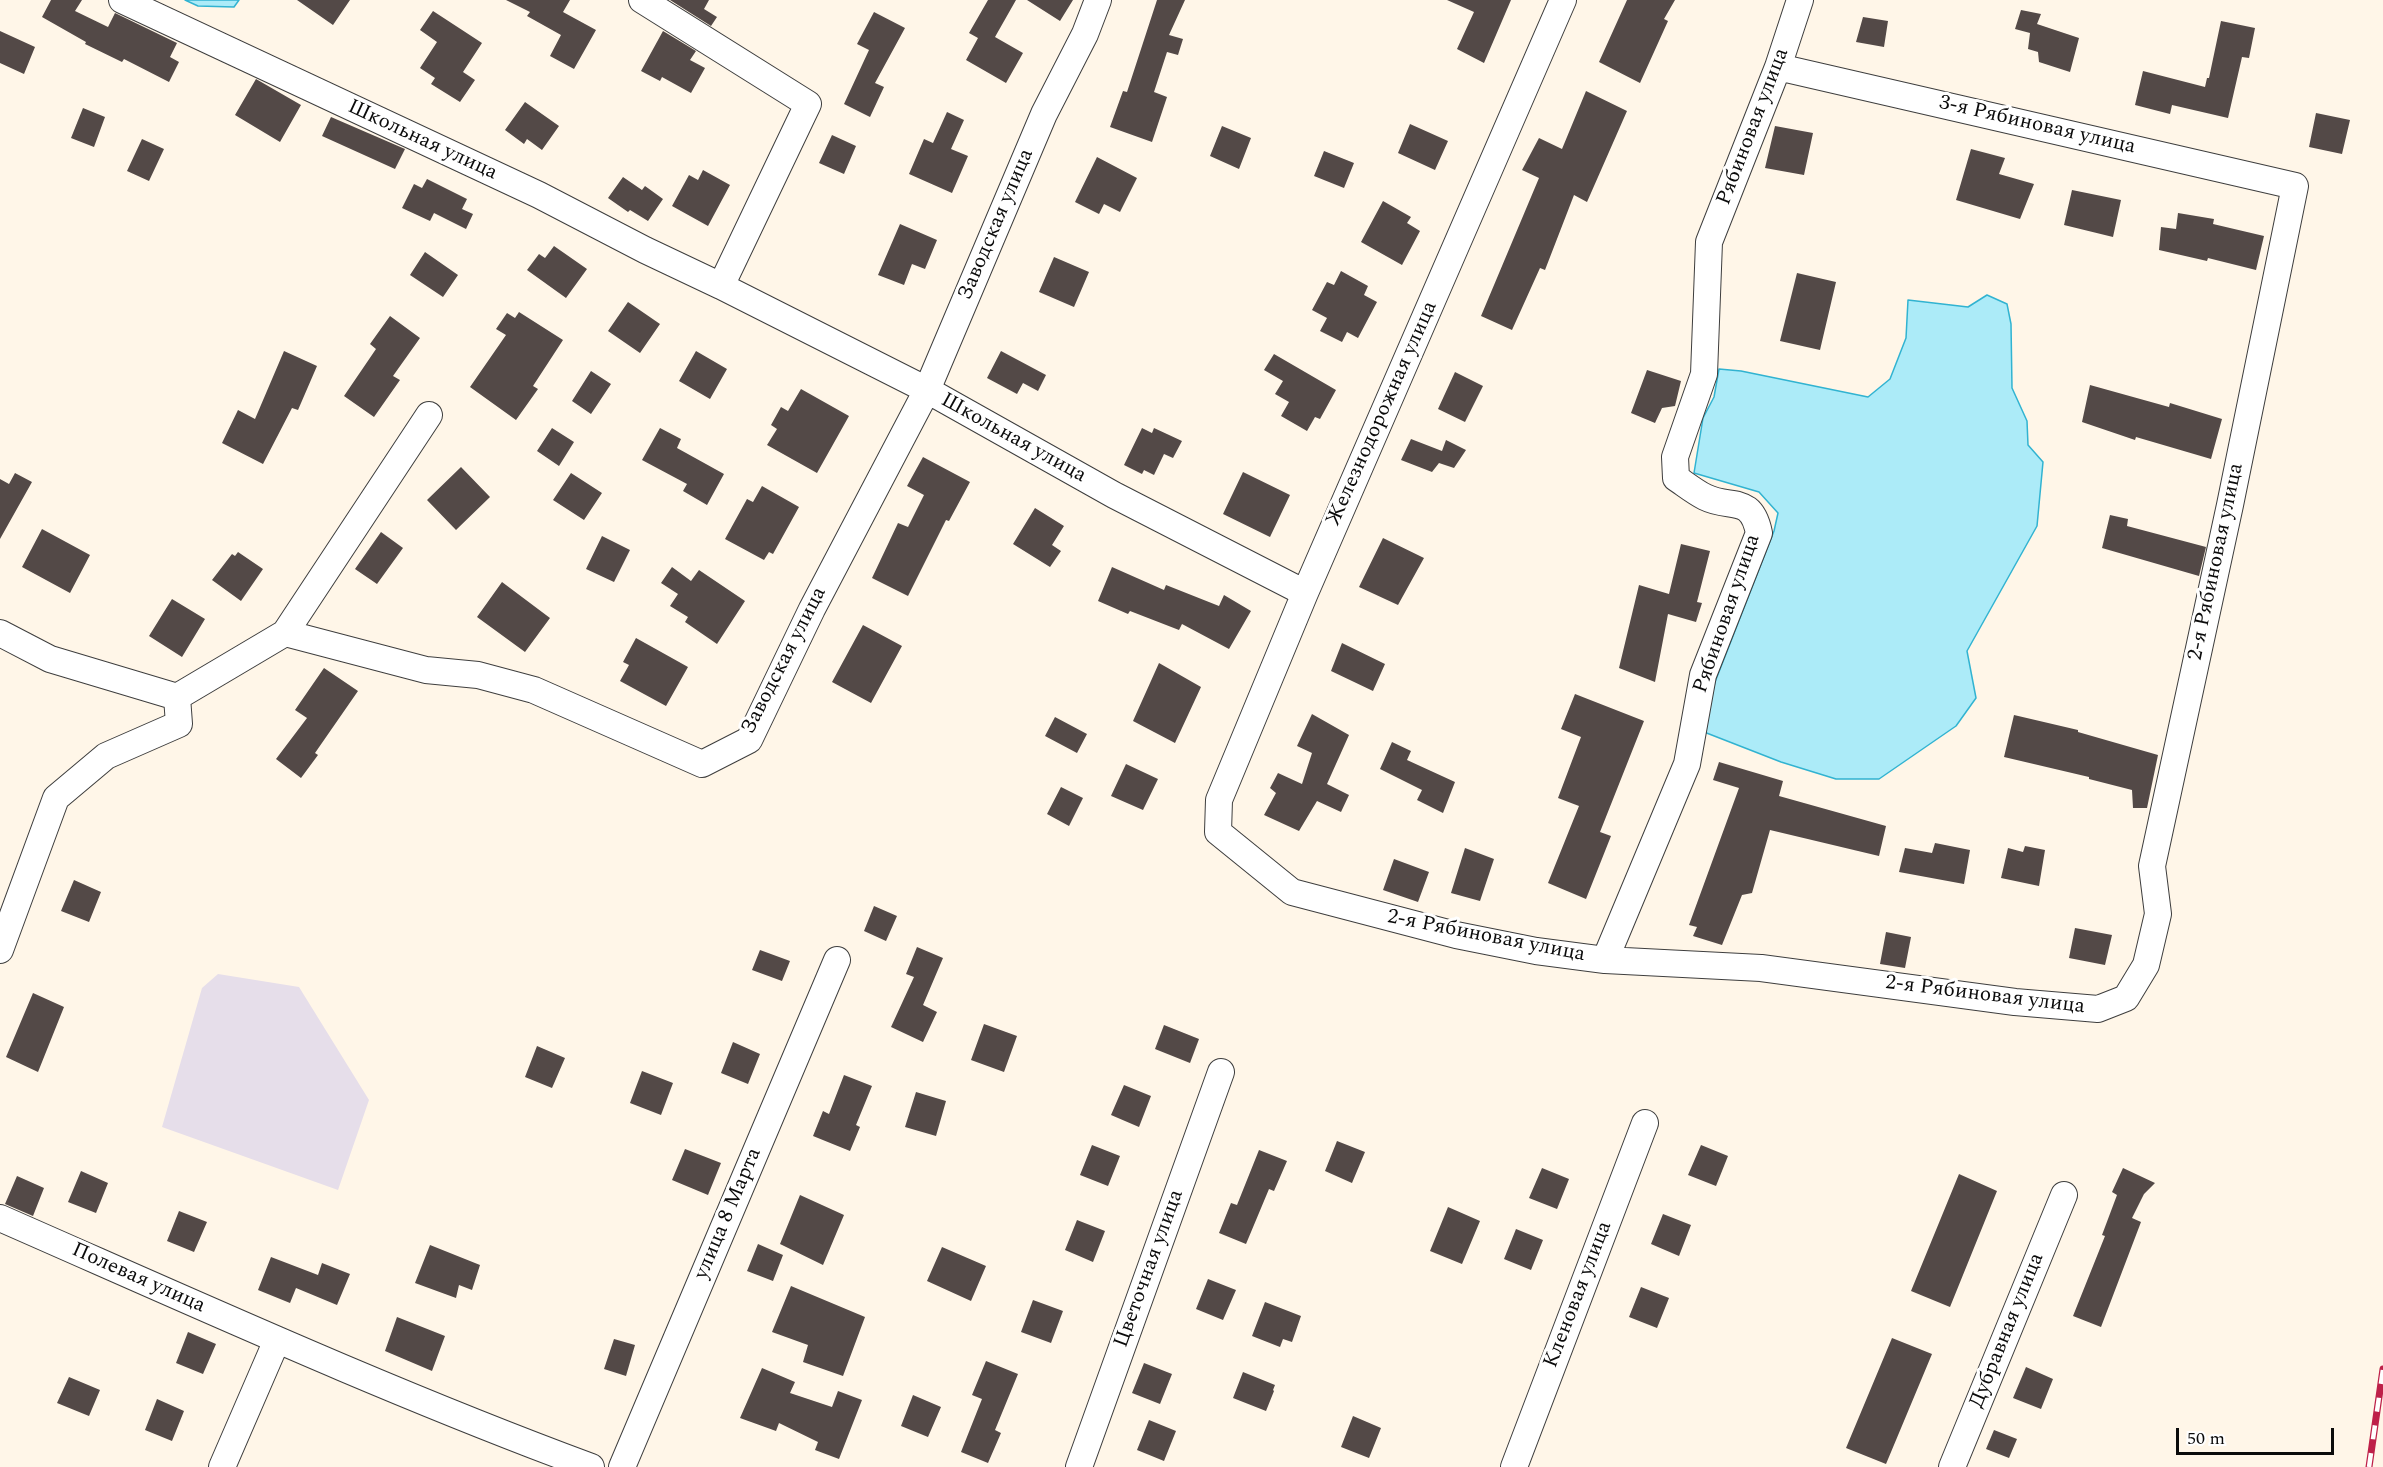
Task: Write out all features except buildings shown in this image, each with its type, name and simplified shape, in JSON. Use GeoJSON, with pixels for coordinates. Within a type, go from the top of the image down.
{"type":"FeatureCollection","features":[{"type":"Feature","properties":{"kind":"street","name":"Школьная улица"},"geometry":{"type":"LineString","coordinates":[[122,0],[539,195],[721,286],[927,390],[1114,495],[1305,593]]}},
{"type":"Feature","properties":{"kind":"street"},"geometry":{"type":"LineString","coordinates":[[642,0],[808,104],[721,286]]}},
{"type":"Feature","properties":{"kind":"street","name":"Железнодорожная улица"},"geometry":{"type":"LineString","coordinates":[[1218,832],[1219,800],[1305,593],[1563,0]]}},
{"type":"Feature","properties":{"kind":"street","name":"Рябиновая улица"},"geometry":{"type":"LineString","coordinates":[[1605,960],[1687,764],[1703,675],[1759,533],[1756,518],[1743,506],[1706,498],[1676,478],[1675,456],[1704,374],[1709,242],[1778,67],[1800,0]]}},
{"type":"Feature","properties":{"kind":"street","name":"Заводская улица"},"geometry":{"type":"LineString","coordinates":[[285,633],[426,670],[478,675],[534,690],[702,764],[749,740],[812,609],[927,390],[1044,114],[1085,34],[1096,1]]}},
{"type":"Feature","properties":{"kind":"street","name":"3-я Рябиновая улица"},"geometry":{"type":"LineString","coordinates":[[1778,67],[2295,186]]}},
{"type":"Feature","properties":{"kind":"street","name":"2-я Рябиновая улица"},"geometry":{"type":"LineString","coordinates":[[1218,832],[1292,892],[1456,935],[1536,951],[1605,960],[1761,968],[2015,1002],[2098,1009],[2126,998],[2146,965],[2158,914],[2152,866],[2295,186]]}},
{"type":"Feature","properties":{"kind":"street"},"geometry":{"type":"LineString","coordinates":[[0,633],[50,659],[177,697],[285,633],[429,415]]}},
{"type":"Feature","properties":{"kind":"street"},"geometry":{"type":"LineString","coordinates":[[0,950],[56,798],[106,756],[179,724],[177,697]]}},
{"type":"Feature","properties":{"kind":"street","name":"улица 8 Марта"},"geometry":{"type":"LineString","coordinates":[[622,1467],[837,960]]}},
{"type":"Feature","properties":{"kind":"street","name":"Цветочная улица"},"geometry":{"type":"LineString","coordinates":[[1079,1467],[1221,1072]]}},
{"type":"Feature","properties":{"kind":"street","name":"Кленовая улица"},"geometry":{"type":"LineString","coordinates":[[1514,1467],[1645,1123]]}},
{"type":"Feature","properties":{"kind":"street","name":"Дубравная улица"},"geometry":{"type":"LineString","coordinates":[[1952,1467],[2064,1195]]}},
{"type":"Feature","properties":{"kind":"street","name":"Полевая улица"},"geometry":{"type":"LineString","coordinates":[[0,1218],[277,1340],[498,1432],[587,1466]]}},
{"type":"Feature","properties":{"kind":"street"},"geometry":{"type":"LineString","coordinates":[[222,1467],[277,1340]]}},
{"type":"Feature","properties":{"kind":"shaded area"},"geometry":{"type":"Polygon","coordinates":[[[218,974],[299,987],[369,1100],[338,1190],[162,1127],[202,988],[218,974]]]}},
{"type":"Feature","properties":{"kind":"water"},"geometry":{"type":"Polygon","coordinates":[[[185,0],[239,0],[234,7],[198,6],[185,0]]]}},
{"type":"Feature","properties":{"kind":"water"},"geometry":{"type":"Polygon","coordinates":[[[1987,295],[2007,304],[2011,324],[2012,388],[2027,421],[2028,445],[2043,462],[2037,526],[1967,651],[1976,698],[1956,726],[1879,779],[1836,779],[1781,762],[1704,732],[1715,682],[1774,531],[1778,513],[1759,492],[1694,473],[1703,418],[1714,397],[1719,369],[1741,371],[1868,397],[1890,379],[1906,338],[1908,300],[1968,307],[1987,295]]]}},
{"type":"Feature","properties":{"kind":"railway"},"geometry":{"type":"LineString","coordinates":[[2369,1467],[2383,1369]]}}]}
